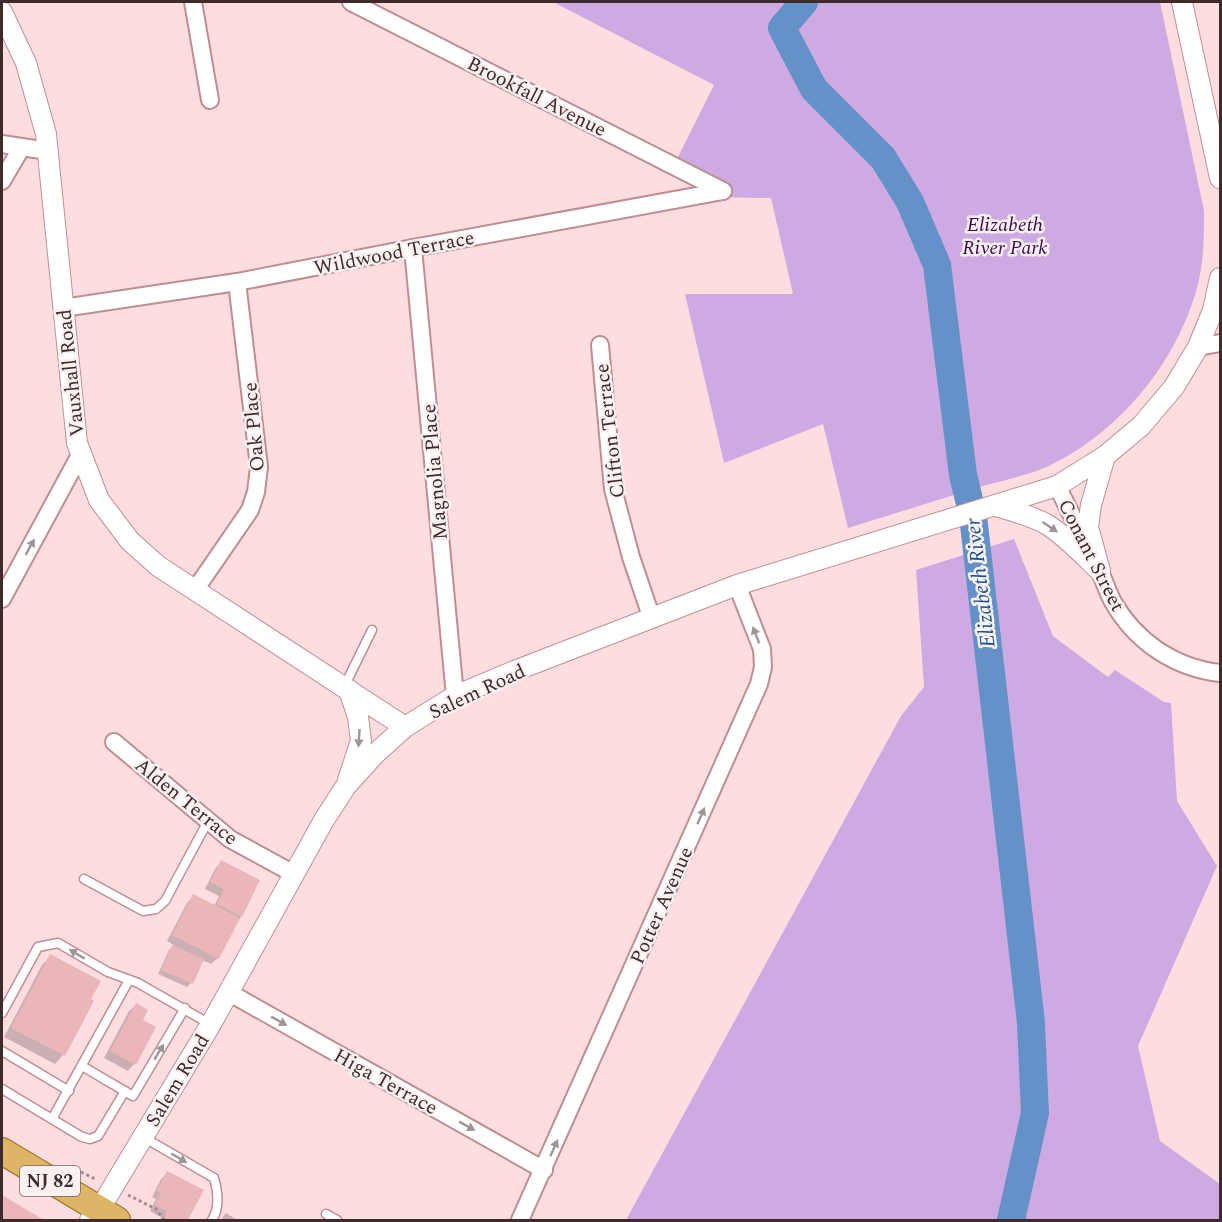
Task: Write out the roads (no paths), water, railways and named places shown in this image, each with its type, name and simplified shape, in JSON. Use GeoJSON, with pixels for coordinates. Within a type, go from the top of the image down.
{"type":"FeatureCollection","features":[{"type":"Feature","properties":{"kind":"main road","name":"NJ 82"},"geometry":{"type":"LineString","coordinates":[[2,1151],[102,1217]]}},
{"type":"Feature","properties":{"kind":"street"},"geometry":{"type":"LineString","coordinates":[[193,2],[210,100]]}},
{"type":"Feature","properties":{"kind":"street","name":"Brookfall Avenue"},"geometry":{"type":"LineString","coordinates":[[351,2],[723,192]]}},
{"type":"Feature","properties":{"kind":"street"},"geometry":{"type":"LineString","coordinates":[[1182,2],[1221,178]]}},
{"type":"Feature","properties":{"kind":"street","name":"Vauxhall Road"},"geometry":{"type":"LineString","coordinates":[[2,12],[26,63],[46,134],[77,443],[99,500],[130,542],[158,566],[405,727]]}},
{"type":"Feature","properties":{"kind":"street"},"geometry":{"type":"LineString","coordinates":[[2,144],[48,151]]}},
{"type":"Feature","properties":{"kind":"street"},"geometry":{"type":"LineString","coordinates":[[2,181],[22,147]]}},
{"type":"Feature","properties":{"kind":"street","name":"Wildwood Terrace"},"geometry":{"type":"LineString","coordinates":[[63,308],[237,282],[723,192]]}},
{"type":"Feature","properties":{"kind":"street","name":"Magnolia Place"},"geometry":{"type":"LineString","coordinates":[[413,248],[455,696]]}},
{"type":"Feature","properties":{"kind":"street","name":"Salem Road"},"geometry":{"type":"LineString","coordinates":[[102,1217],[143,1137],[211,1024],[324,820],[346,786],[375,754],[405,727],[455,696],[516,670],[737,585],[1057,486],[1105,456],[1141,426],[1174,387],[1198,346],[1214,310],[1221,278]]}},
{"type":"Feature","properties":{"kind":"street","name":"Oak Place"},"geometry":{"type":"LineString","coordinates":[[195,590],[250,510],[256,492],[259,467],[237,282]]}},
{"type":"Feature","properties":{"kind":"street"},"geometry":{"type":"LineString","coordinates":[[1198,346],[1221,343]]}},
{"type":"Feature","properties":{"kind":"street","name":"Clifton Terrace"},"geometry":{"type":"LineString","coordinates":[[600,345],[613,489],[631,556],[652,619]]}},
{"type":"Feature","properties":{"kind":"street"},"geometry":{"type":"LineString","coordinates":[[2,599],[81,453]]}},
{"type":"Feature","properties":{"kind":"street"},"geometry":{"type":"LineString","coordinates":[[1100,571],[1088,527],[1091,505],[1105,456]]}},
{"type":"Feature","properties":{"kind":"street","name":"Conant Street"},"geometry":{"type":"LineString","coordinates":[[1057,486],[1122,616],[1154,649],[1181,663],[1221,673]]}},
{"type":"Feature","properties":{"kind":"street"},"geometry":{"type":"LineString","coordinates":[[996,506],[1047,524],[1100,571]]}},
{"type":"Feature","properties":{"kind":"street","name":"Potter Avenue"},"geometry":{"type":"LineString","coordinates":[[520,1221],[759,684],[763,667],[762,649],[737,585]]}},
{"type":"Feature","properties":{"kind":"street"},"geometry":{"type":"LineString","coordinates":[[346,689],[358,717],[361,741],[346,786]]}},
{"type":"Feature","properties":{"kind":"street","name":"Alden Terrace"},"geometry":{"type":"LineString","coordinates":[[114,742],[230,839],[294,874]]}},
{"type":"Feature","properties":{"kind":"street","name":"Higa Terrace"},"geometry":{"type":"LineString","coordinates":[[228,992],[544,1170]]}},
{"type":"Feature","properties":{"kind":"lane"},"geometry":{"type":"LineString","coordinates":[[346,689],[372,630]]}},
{"type":"Feature","properties":{"kind":"lane"},"geometry":{"type":"LineString","coordinates":[[84,879],[143,911],[156,909],[165,901],[208,821]]}},
{"type":"Feature","properties":{"kind":"lane"},"geometry":{"type":"LineString","coordinates":[[2,1012],[38,947],[58,943],[108,972],[186,1008],[211,1024]]}},
{"type":"Feature","properties":{"kind":"lane"},"geometry":{"type":"LineString","coordinates":[[52,1119],[129,980]]}},
{"type":"Feature","properties":{"kind":"lane"},"geometry":{"type":"LineString","coordinates":[[2,1089],[82,1137],[90,1139],[98,1136],[186,1008]]}},
{"type":"Feature","properties":{"kind":"lane"},"geometry":{"type":"LineString","coordinates":[[2,1051],[69,1091]]}},
{"type":"Feature","properties":{"kind":"lane"},"geometry":{"type":"LineString","coordinates":[[82,1066],[129,1094]]}},
{"type":"Feature","properties":{"kind":"lane"},"geometry":{"type":"LineString","coordinates":[[143,1137],[214,1178],[218,1200],[216,1214],[212,1221]]}},
{"type":"Feature","properties":{"kind":"lane"},"geometry":{"type":"LineString","coordinates":[[326,1214],[337,1221]]}},
{"type":"Feature","properties":{"kind":"waterway","name":"Elizabeth River"},"geometry":{"type":"LineString","coordinates":[[804,2],[782,28],[814,89],[883,158],[910,202],[937,265],[963,475],[973,516],[1031,1023],[1035,1113],[1011,1220]]}},
{"type":"Feature","properties":{"kind":"park label","name":"Elizabeth River Park"},"geometry":{"type":"Point","coordinates":[1005,236]}}]}
